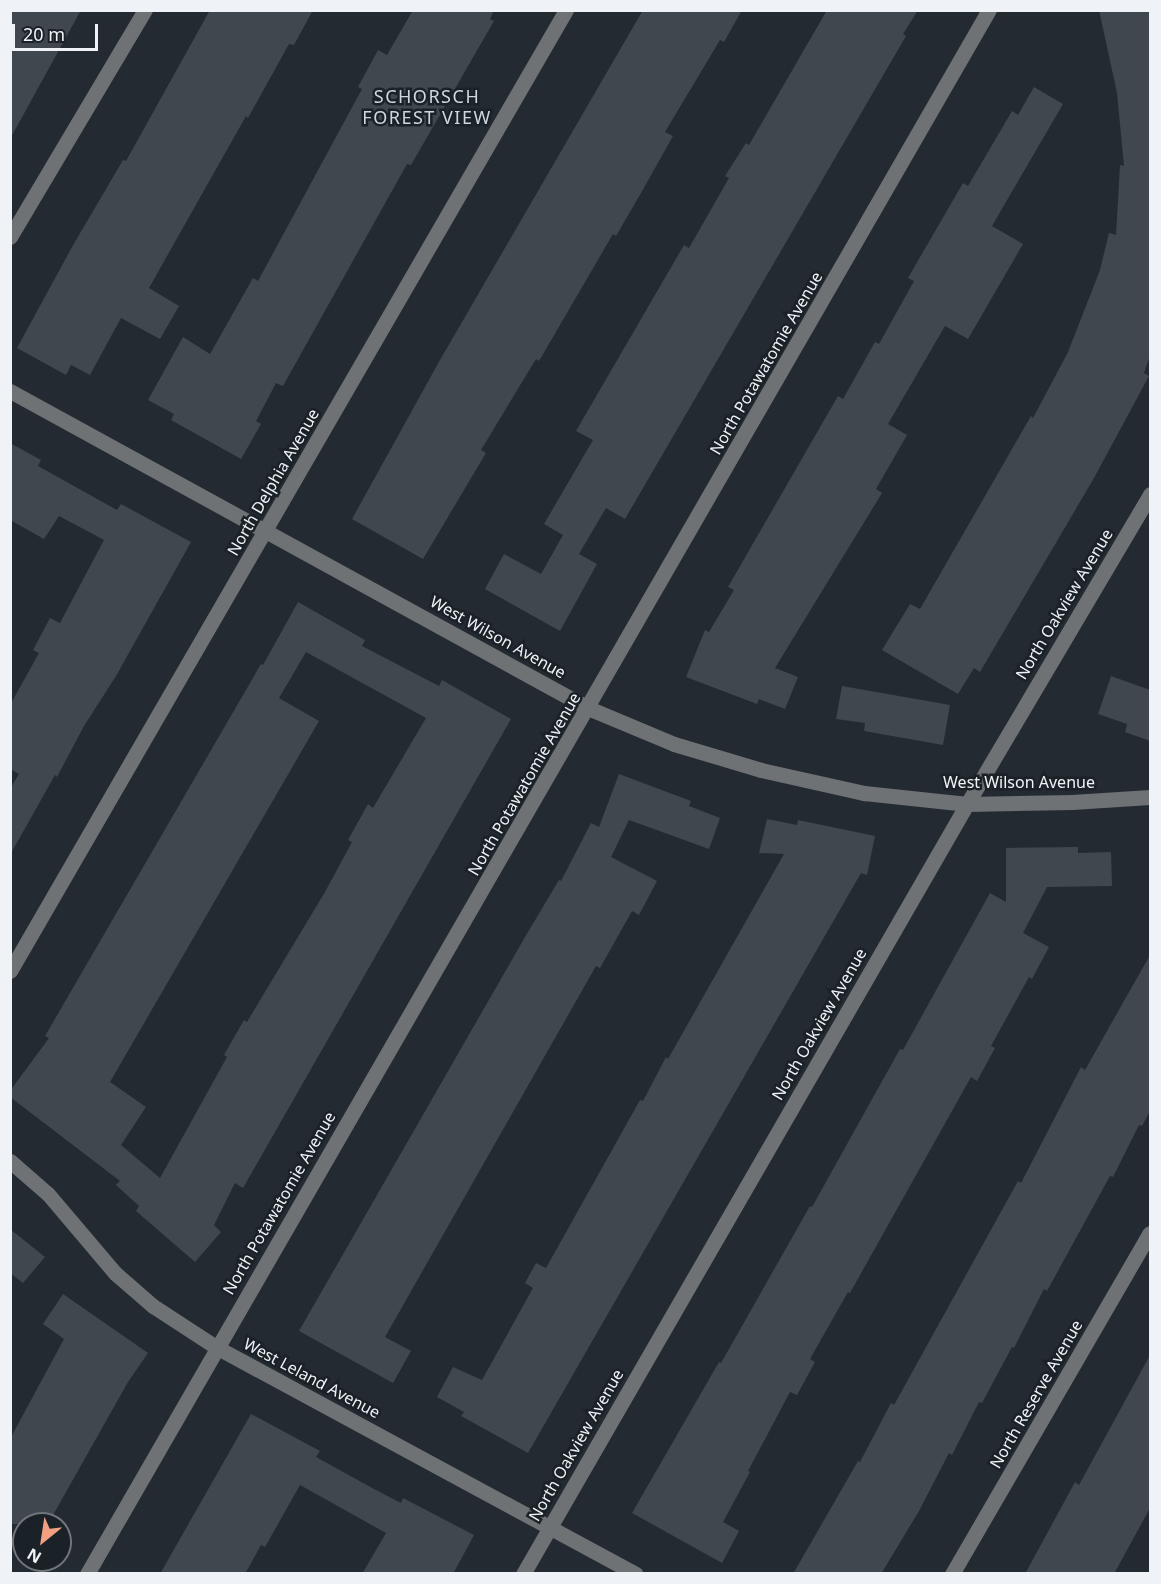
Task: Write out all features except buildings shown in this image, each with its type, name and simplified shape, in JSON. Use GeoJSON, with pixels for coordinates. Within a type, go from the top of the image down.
{"type":"FeatureCollection","features":[{"type":"Feature","properties":{"kind":"street"},"geometry":{"type":"LineString","coordinates":[[10,237],[145,10]]}},
{"type":"Feature","properties":{"kind":"street","name":"North Delphia Avenue"},"geometry":{"type":"LineString","coordinates":[[10,970],[566,10]]}},
{"type":"Feature","properties":{"kind":"street","name":"North Potawatomie Avenue"},"geometry":{"type":"LineString","coordinates":[[87,1574],[989,10]]}},
{"type":"Feature","properties":{"kind":"street","name":"West Wilson Avenue"},"geometry":{"type":"LineString","coordinates":[[10,391],[266,529],[588,708],[674,744],[762,770],[864,793],[967,804],[1072,802],[1150,797]]}},
{"type":"Feature","properties":{"kind":"street","name":"North Oakview Avenue"},"geometry":{"type":"LineString","coordinates":[[523,1574],[967,804],[1150,494]]}},
{"type":"Feature","properties":{"kind":"street","name":"West Leland Avenue"},"geometry":{"type":"LineString","coordinates":[[10,1161],[48,1194],[115,1273],[153,1306],[216,1347],[636,1574]]}},
{"type":"Feature","properties":{"kind":"street","name":"North Reserve Avenue"},"geometry":{"type":"LineString","coordinates":[[952,1574],[1150,1233]]}},
{"type":"Feature","properties":{"kind":"district","name":"SCHORSCH FOREST VIEW"},"geometry":{"type":"Point","coordinates":[427,107]}}]}
